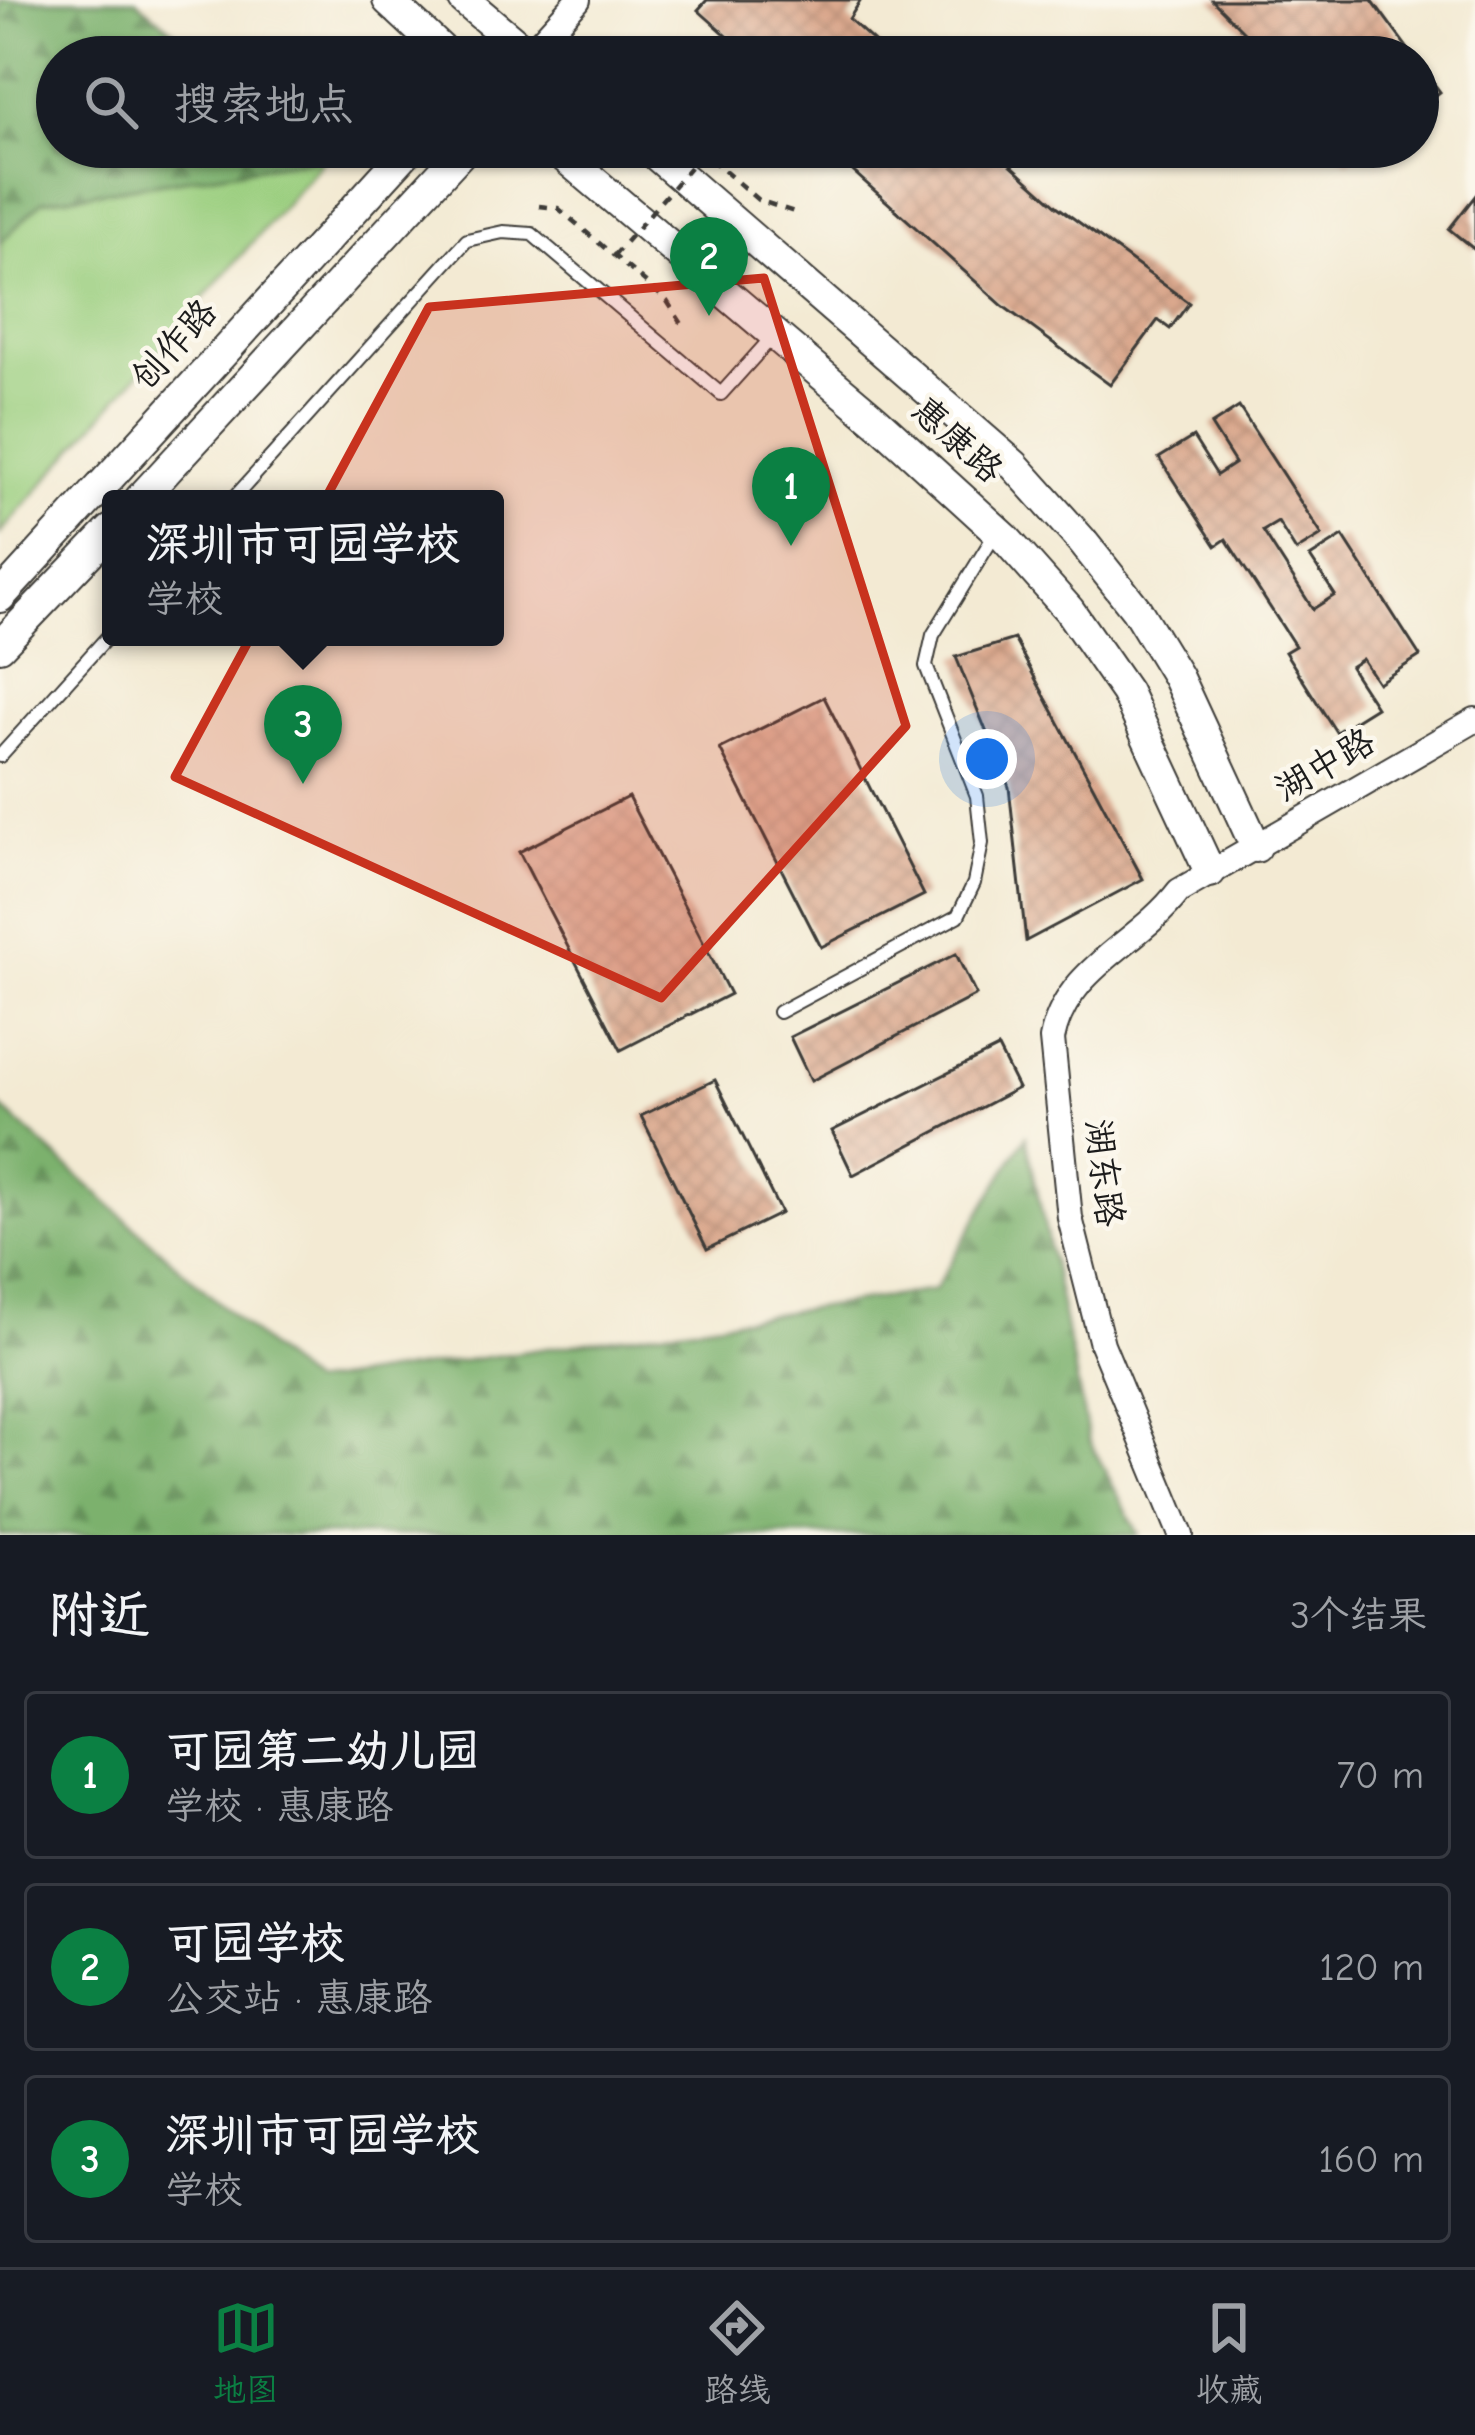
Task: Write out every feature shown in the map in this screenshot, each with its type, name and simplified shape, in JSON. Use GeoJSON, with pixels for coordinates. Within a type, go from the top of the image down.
{"type":"FeatureCollection","features":[{"type":"Feature","properties":{"kind":"street"},"geometry":{"type":"LineString","coordinates":[[388,0],[427,36]]}},
{"type":"Feature","properties":{"kind":"street"},"geometry":{"type":"LineString","coordinates":[[464,0],[505,36]]}},
{"type":"Feature","properties":{"kind":"street"},"geometry":{"type":"LineString","coordinates":[[546,36],[578,0]]}},
{"type":"Feature","properties":{"kind":"street","name":"创作路"},"geometry":{"type":"LineString","coordinates":[[0,597],[391,168]]}},
{"type":"Feature","properties":{"kind":"street"},"geometry":{"type":"LineString","coordinates":[[148,490],[447,168]]}},
{"type":"Feature","properties":{"kind":"street","name":"惠康路"},"geometry":{"type":"LineString","coordinates":[[578,168],[997,530],[1070,610],[1126,692],[1210,872]]}},
{"type":"Feature","properties":{"kind":"street","name":"惠康路"},"geometry":{"type":"LineString","coordinates":[[671,168],[1014,465],[1082,541],[1136,609],[1177,676],[1256,847]]}},
{"type":"Feature","properties":{"kind":"street"},"geometry":{"type":"LineString","coordinates":[[0,646],[102,539]]}},
{"type":"Feature","properties":{"kind":"street","name":"湖中路"},"geometry":{"type":"LineString","coordinates":[[1210,872],[1475,719]]}},
{"type":"Feature","properties":{"kind":"street","name":"湖东路"},"geometry":{"type":"LineString","coordinates":[[1181,1535],[1102,1344],[1070,1218],[1052,1039],[1058,1013],[1075,984],[1162,913],[1179,891],[1210,872]]}},
{"type":"Feature","properties":{"kind":"lane"},"geometry":{"type":"LineString","coordinates":[[240,490],[466,240],[503,232],[532,234],[721,394],[774,334]]}},
{"type":"Feature","properties":{"kind":"lane"},"geometry":{"type":"LineString","coordinates":[[779,1012],[958,916],[974,883],[982,843],[977,796],[926,666],[932,635],[997,530]]}},
{"type":"Feature","properties":{"kind":"lane"},"geometry":{"type":"LineString","coordinates":[[0,756],[102,643]]}},
{"type":"Feature","properties":{"kind":"path"},"geometry":{"type":"LineString","coordinates":[[614,256],[685,168]]}},
{"type":"Feature","properties":{"kind":"path"},"geometry":{"type":"LineString","coordinates":[[722,168],[758,200],[794,212]]}},
{"type":"Feature","properties":{"kind":"path"},"geometry":{"type":"LineString","coordinates":[[539,206],[558,208],[667,301],[684,326]]}},
{"type":"Feature","properties":{"kind":"highlighted area"},"geometry":{"type":"Polygon","coordinates":[[[764,278],[906,726],[661,998],[175,777],[429,307],[764,278]]]}},
{"type":"Feature","properties":{"kind":"green space"},"geometry":{"type":"Polygon","coordinates":[[[0,0],[136,0],[180,36],[36,36],[36,168],[255,168],[42,201],[0,243],[0,0]]]}},
{"type":"Feature","properties":{"kind":"green space"},"geometry":{"type":"Polygon","coordinates":[[[255,168],[316,168],[0,534],[0,243],[41,201],[255,168]]]}},
{"type":"Feature","properties":{"kind":"green space"},"geometry":{"type":"Polygon","coordinates":[[[0,1106],[309,1384],[934,1290],[1026,1136],[1089,1440],[1139,1535],[0,1535],[0,1106]]]}},
{"type":"Feature","properties":{"kind":"building"},"geometry":{"type":"Polygon","coordinates":[[[707,0],[861,0],[849,19],[868,36],[727,36],[698,10],[707,0]]]}},
{"type":"Feature","properties":{"kind":"building"},"geometry":{"type":"Polygon","coordinates":[[[1212,0],[1372,0],[1399,36],[1248,36],[1212,0]]]}},
{"type":"Feature","properties":{"kind":"building"},"geometry":{"type":"Polygon","coordinates":[[[849,168],[1014,168],[1058,207],[1189,303],[1170,329],[1158,320],[1110,385],[1003,306],[849,168]]]}},
{"type":"Feature","properties":{"kind":"building"},"geometry":{"type":"Polygon","coordinates":[[[1475,196],[1475,250],[1449,229],[1475,196]]]}},
{"type":"Feature","properties":{"kind":"building"},"geometry":{"type":"Polygon","coordinates":[[[1239,407],[1322,535],[1296,551],[1278,522],[1263,531],[1313,609],[1335,595],[1310,557],[1343,536],[1420,656],[1378,683],[1362,659],[1350,667],[1376,707],[1336,732],[1285,652],[1295,646],[1226,539],[1216,546],[1159,458],[1193,437],[1217,475],[1235,463],[1211,425],[1239,407]]]}},
{"type":"Feature","properties":{"kind":"building"},"geometry":{"type":"Polygon","coordinates":[[[1014,639],[1143,879],[1026,941],[1009,787],[956,657],[1014,639]]]}},
{"type":"Feature","properties":{"kind":"building"},"geometry":{"type":"Polygon","coordinates":[[[824,697],[924,895],[821,947],[720,749],[824,697]]]}},
{"type":"Feature","properties":{"kind":"building"},"geometry":{"type":"Polygon","coordinates":[[[628,797],[730,994],[621,1050],[519,852],[628,797]]]}},
{"type":"Feature","properties":{"kind":"building"},"geometry":{"type":"Polygon","coordinates":[[[956,954],[976,995],[811,1081],[790,1037],[956,954]]]}},
{"type":"Feature","properties":{"kind":"building"},"geometry":{"type":"Polygon","coordinates":[[[998,1048],[1018,1088],[853,1175],[832,1131],[998,1048]]]}},
{"type":"Feature","properties":{"kind":"building"},"geometry":{"type":"Polygon","coordinates":[[[715,1080],[781,1213],[707,1249],[641,1116],[715,1080]]]}},
{"type":"Feature","properties":{"kind":"place","name":"可园学校"},"geometry":{"type":"Point","coordinates":[709,316]}},
{"type":"Feature","properties":{"kind":"place","name":"可园第二幼儿园"},"geometry":{"type":"Point","coordinates":[791,546]}},
{"type":"Feature","properties":{"kind":"place","name":"深圳市可园学校"},"geometry":{"type":"Point","coordinates":[303,784]}}]}
